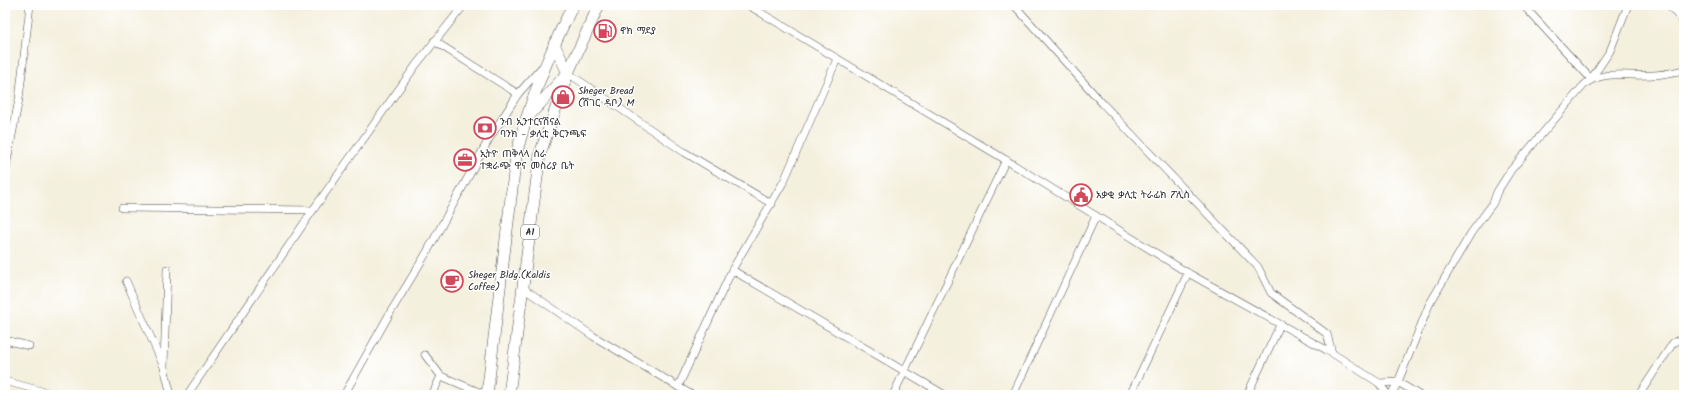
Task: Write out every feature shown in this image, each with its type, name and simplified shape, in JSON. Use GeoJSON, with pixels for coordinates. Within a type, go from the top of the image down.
{"type":"FeatureCollection","features":[{"type":"Feature","properties":{"kind":"main road","name":"A1"},"geometry":{"type":"LineString","coordinates":[[486,395],[516,156],[524,122],[545,64],[573,5]]}},
{"type":"Feature","properties":{"kind":"main road","name":"A1"},"geometry":{"type":"LineString","coordinates":[[509,395],[540,154],[568,72],[599,5]]}},
{"type":"Feature","properties":{"kind":"main road"},"geometry":{"type":"LineString","coordinates":[[554,44],[568,72]]}},
{"type":"Feature","properties":{"kind":"main road","name":"A1"},"geometry":{"type":"LineString","coordinates":[[524,122],[568,72]]}},
{"type":"Feature","properties":{"kind":"street"},"geometry":{"type":"LineString","coordinates":[[5,172],[19,99],[30,5]]}},
{"type":"Feature","properties":{"kind":"street"},"geometry":{"type":"LineString","coordinates":[[187,395],[313,210],[434,41],[464,5]]}},
{"type":"Feature","properties":{"kind":"street"},"geometry":{"type":"LineString","coordinates":[[748,5],[1006,160],[1188,273],[1332,353],[1379,382],[1388,395]]}},
{"type":"Feature","properties":{"kind":"street"},"geometry":{"type":"LineString","coordinates":[[1014,5],[1103,104],[1258,267],[1271,293],[1327,334],[1332,353]]}},
{"type":"Feature","properties":{"kind":"street"},"geometry":{"type":"LineString","coordinates":[[1523,5],[1590,79]]}},
{"type":"Feature","properties":{"kind":"street"},"geometry":{"type":"LineString","coordinates":[[1391,395],[1398,382],[1429,305],[1471,233],[1493,203],[1502,183],[1511,170],[1590,79],[1610,52],[1628,5]]}},
{"type":"Feature","properties":{"kind":"street"},"geometry":{"type":"LineString","coordinates":[[1669,5],[1684,24]]}},
{"type":"Feature","properties":{"kind":"street"},"geometry":{"type":"LineString","coordinates":[[434,41],[518,94]]}},
{"type":"Feature","properties":{"kind":"street"},"geometry":{"type":"LineString","coordinates":[[678,387],[732,270],[772,204],[784,181],[837,59]]}},
{"type":"Feature","properties":{"kind":"street"},"geometry":{"type":"LineString","coordinates":[[344,395],[489,139],[518,94],[545,64]]}},
{"type":"Feature","properties":{"kind":"street"},"geometry":{"type":"LineString","coordinates":[[1590,79],[1613,75],[1654,75],[1684,70]]}},
{"type":"Feature","properties":{"kind":"street"},"geometry":{"type":"LineString","coordinates":[[568,72],[684,152],[772,204]]}},
{"type":"Feature","properties":{"kind":"street"},"geometry":{"type":"LineString","coordinates":[[892,395],[1006,160]]}},
{"type":"Feature","properties":{"kind":"street"},"geometry":{"type":"LineString","coordinates":[[122,208],[313,210]]}},
{"type":"Feature","properties":{"kind":"street"},"geometry":{"type":"LineString","coordinates":[[1013,395],[1096,216]]}},
{"type":"Feature","properties":{"kind":"street"},"geometry":{"type":"LineString","coordinates":[[164,367],[167,269]]}},
{"type":"Feature","properties":{"kind":"street"},"geometry":{"type":"LineString","coordinates":[[732,270],[945,395]]}},
{"type":"Feature","properties":{"kind":"street"},"geometry":{"type":"LineString","coordinates":[[1130,395],[1188,273]]}},
{"type":"Feature","properties":{"kind":"street"},"geometry":{"type":"LineString","coordinates":[[126,281],[164,367],[171,395]]}},
{"type":"Feature","properties":{"kind":"street"},"geometry":{"type":"LineString","coordinates":[[523,288],[593,336],[692,395]]}},
{"type":"Feature","properties":{"kind":"street"},"geometry":{"type":"LineString","coordinates":[[1247,395],[1280,325]]}},
{"type":"Feature","properties":{"kind":"street"},"geometry":{"type":"LineString","coordinates":[[1639,395],[1673,343],[1682,337]]}},
{"type":"Feature","properties":{"kind":"street"},"geometry":{"type":"LineString","coordinates":[[5,340],[29,346]]}},
{"type":"Feature","properties":{"kind":"street"},"geometry":{"type":"LineString","coordinates":[[425,354],[441,376],[486,395]]}},
{"type":"Feature","properties":{"kind":"street"},"geometry":{"type":"LineString","coordinates":[[432,395],[441,376]]}},
{"type":"Feature","properties":{"kind":"street"},"geometry":{"type":"LineString","coordinates":[[5,381],[56,395]]}},
{"type":"Feature","properties":{"kind":"street"},"geometry":{"type":"LineString","coordinates":[[1379,382],[1398,382],[1418,395]]}},
{"type":"Feature","properties":{"kind":"place","name":"ኖክ ማደያ"},"geometry":{"type":"Point","coordinates":[605,31]}},
{"type":"Feature","properties":{"kind":"place","name":"Sheger Bread (ሸገር ዳቦ) M"},"geometry":{"type":"Point","coordinates":[563,97]}},
{"type":"Feature","properties":{"kind":"place","name":"ንብ ኢንተርናሽናል ባንክ - ቃሊቲ ቅርንጫፍ"},"geometry":{"type":"Point","coordinates":[485,128]}},
{"type":"Feature","properties":{"kind":"place","name":"ኢትዮ ጠቅላላ ስራ ተቋራጭ ዋና መስሪያ ቤት"},"geometry":{"type":"Point","coordinates":[465,160]}},
{"type":"Feature","properties":{"kind":"place","name":"አቃቂ ቃሊቲ ትራፊክ ፖሊስ"},"geometry":{"type":"Point","coordinates":[1081,195]}},
{"type":"Feature","properties":{"kind":"place","name":"Sheger Bldg.(Kaldis Coffee)"},"geometry":{"type":"Point","coordinates":[452,281]}}]}
